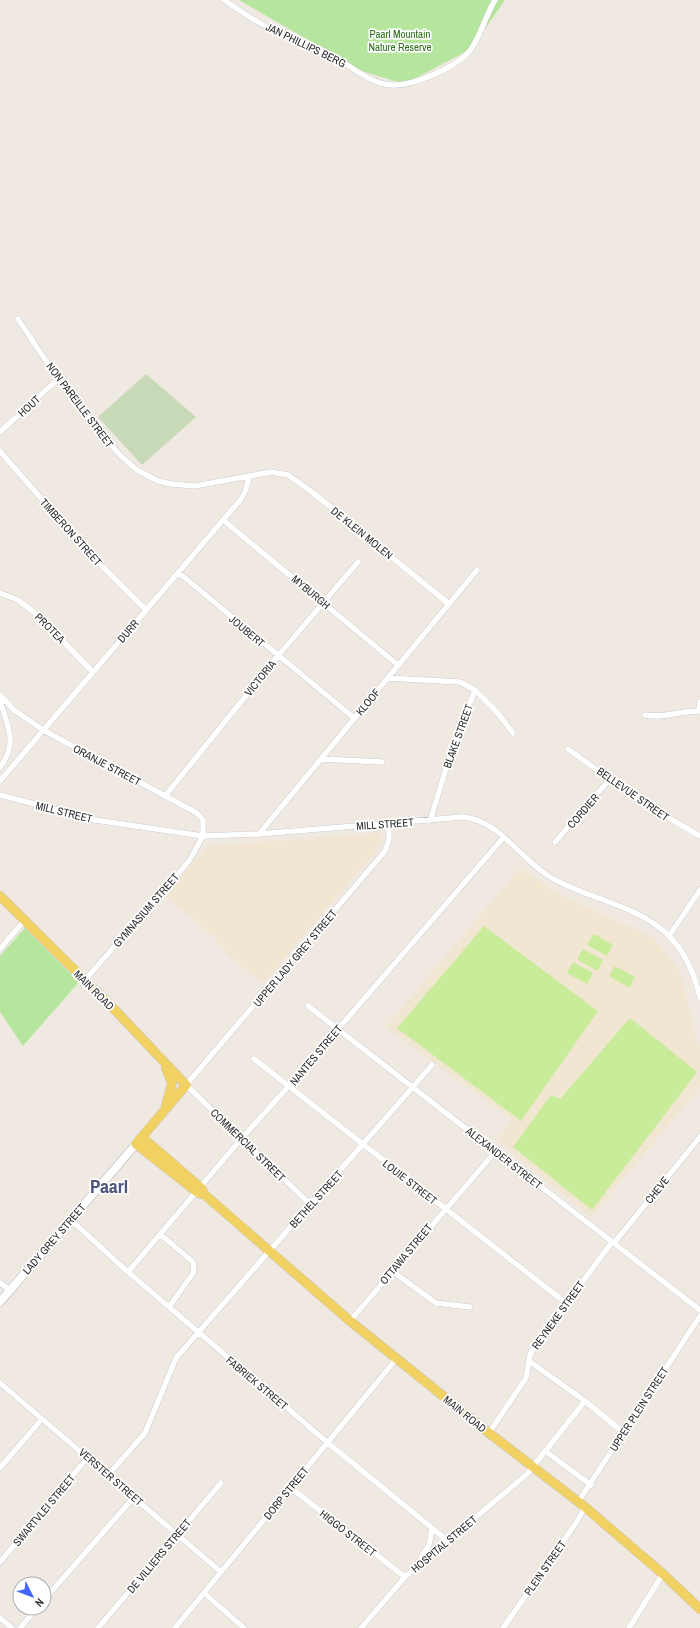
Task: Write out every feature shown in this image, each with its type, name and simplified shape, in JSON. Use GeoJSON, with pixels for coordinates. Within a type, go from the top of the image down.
{"type":"FeatureCollection","features":[{"type":"Feature","properties":{"kind":"main road","name":"MAIN ROAD"},"geometry":{"type":"LineString","coordinates":[[0,896],[85,980],[186,1085]]}},
{"type":"Feature","properties":{"kind":"main road"},"geometry":{"type":"LineString","coordinates":[[160,1059],[169,1074],[172,1084],[162,1114]]}},
{"type":"Feature","properties":{"kind":"main road","name":"LADY GREY STREET"},"geometry":{"type":"LineString","coordinates":[[0,1302],[186,1085]]}},
{"type":"Feature","properties":{"kind":"main road"},"geometry":{"type":"LineString","coordinates":[[139,1140],[201,1192]]}},
{"type":"Feature","properties":{"kind":"main road","name":"MAIN ROAD"},"geometry":{"type":"LineString","coordinates":[[201,1192],[350,1321],[489,1433],[582,1505],[663,1574],[700,1609]]}},
{"type":"Feature","properties":{"kind":"street","name":"JAN PHILLIPS BERG"},"geometry":{"type":"LineString","coordinates":[[224,0],[270,29],[325,51],[372,79],[392,85],[408,83],[423,78],[445,69],[462,58],[473,45],[494,0]]}},
{"type":"Feature","properties":{"kind":"street","name":"NON PAREILLE STREET"},"geometry":{"type":"LineString","coordinates":[[18,319],[58,379],[107,442],[138,470],[158,481],[189,486],[249,478],[271,472]]}},
{"type":"Feature","properties":{"kind":"street","name":"HOUT"},"geometry":{"type":"LineString","coordinates":[[0,432],[58,379]]}},
{"type":"Feature","properties":{"kind":"street","name":"TIMBERON STREET"},"geometry":{"type":"LineString","coordinates":[[0,451],[84,548],[146,610]]}},
{"type":"Feature","properties":{"kind":"street","name":"DE KLEIN MOLEN"},"geometry":{"type":"LineString","coordinates":[[271,472],[280,473],[294,478],[449,604]]}},
{"type":"Feature","properties":{"kind":"street","name":"DURR"},"geometry":{"type":"LineString","coordinates":[[0,781],[241,499],[245,492],[249,478]]}},
{"type":"Feature","properties":{"kind":"street","name":"MYBURGH"},"geometry":{"type":"LineString","coordinates":[[223,520],[398,665]]}},
{"type":"Feature","properties":{"kind":"street","name":"VICTORIA"},"geometry":{"type":"LineString","coordinates":[[165,796],[278,657],[358,562]]}},
{"type":"Feature","properties":{"kind":"street","name":"KLOOF"},"geometry":{"type":"LineString","coordinates":[[259,834],[477,570]]}},
{"type":"Feature","properties":{"kind":"street","name":"JOUBERT"},"geometry":{"type":"LineString","coordinates":[[178,572],[278,657],[354,718]]}},
{"type":"Feature","properties":{"kind":"street","name":"PROTEA"},"geometry":{"type":"LineString","coordinates":[[0,593],[18,600],[36,614],[93,672]]}},
{"type":"Feature","properties":{"kind":"street","name":"BLAKE STREET"},"geometry":{"type":"LineString","coordinates":[[387,678],[460,682],[475,690],[452,749],[430,821]]}},
{"type":"Feature","properties":{"kind":"street"},"geometry":{"type":"LineString","coordinates":[[475,690],[496,711],[513,734]]}},
{"type":"Feature","properties":{"kind":"street","name":"ORANJE STREET"},"geometry":{"type":"LineString","coordinates":[[0,695],[14,710],[43,730],[203,818],[202,836]]}},
{"type":"Feature","properties":{"kind":"street"},"geometry":{"type":"LineString","coordinates":[[0,700],[12,745],[7,758],[0,767]]}},
{"type":"Feature","properties":{"kind":"street"},"geometry":{"type":"LineString","coordinates":[[645,715],[660,717],[700,711],[700,702]]}},
{"type":"Feature","properties":{"kind":"street","name":"BELLEVUE STREET"},"geometry":{"type":"LineString","coordinates":[[568,748],[610,780],[664,816],[700,836]]}},
{"type":"Feature","properties":{"kind":"street"},"geometry":{"type":"LineString","coordinates":[[321,759],[382,762]]}},
{"type":"Feature","properties":{"kind":"street","name":"CORDIER"},"geometry":{"type":"LineString","coordinates":[[556,842],[610,780]]}},
{"type":"Feature","properties":{"kind":"street","name":"MILL STREET"},"geometry":{"type":"LineString","coordinates":[[0,795],[96,820],[202,836],[259,834],[472,818],[486,823],[532,864],[554,879],[636,914],[669,936],[690,966],[700,998]]}},
{"type":"Feature","properties":{"kind":"street","name":"UPPER LADY GREY STREET"},"geometry":{"type":"LineString","coordinates":[[186,1085],[385,851],[389,840],[389,824]]}},
{"type":"Feature","properties":{"kind":"street","name":"GYMNASIUM STREET"},"geometry":{"type":"LineString","coordinates":[[85,980],[189,861],[202,836]]}},
{"type":"Feature","properties":{"kind":"street","name":"NANTES STREET"},"geometry":{"type":"LineString","coordinates":[[128,1272],[201,1192],[241,1139],[504,838]]}},
{"type":"Feature","properties":{"kind":"street"},"geometry":{"type":"LineString","coordinates":[[669,936],[700,890]]}},
{"type":"Feature","properties":{"kind":"street"},"geometry":{"type":"LineString","coordinates":[[0,949],[24,921]]}},
{"type":"Feature","properties":{"kind":"street","name":"ALEXANDER STREET"},"geometry":{"type":"LineString","coordinates":[[308,1006],[700,1310]]}},
{"type":"Feature","properties":{"kind":"street","name":"LOUIE STREET"},"geometry":{"type":"LineString","coordinates":[[254,1060],[566,1303]]}},
{"type":"Feature","properties":{"kind":"street","name":"BETHEL STREET"},"geometry":{"type":"LineString","coordinates":[[108,1475],[145,1433],[176,1358],[364,1145],[432,1065]]}},
{"type":"Feature","properties":{"kind":"street","name":"COMMERCIAL STREET"},"geometry":{"type":"LineString","coordinates":[[186,1085],[311,1205]]}},
{"type":"Feature","properties":{"kind":"street","name":"CHEVE"},"geometry":{"type":"LineString","coordinates":[[613,1242],[700,1137]]}},
{"type":"Feature","properties":{"kind":"street","name":"OTTAWA STREET"},"geometry":{"type":"LineString","coordinates":[[350,1321],[495,1152]]}},
{"type":"Feature","properties":{"kind":"street","name":"FABRIEK STREET"},"geometry":{"type":"LineString","coordinates":[[71,1220],[128,1272],[198,1332],[432,1530],[448,1541]]}},
{"type":"Feature","properties":{"kind":"street"},"geometry":{"type":"LineString","coordinates":[[161,1235],[193,1262],[194,1267],[194,1272],[169,1307]]}},
{"type":"Feature","properties":{"kind":"street","name":"REYNEKE STREET"},"geometry":{"type":"LineString","coordinates":[[489,1433],[526,1378],[529,1361],[534,1347],[613,1242]]}},
{"type":"Feature","properties":{"kind":"street"},"geometry":{"type":"LineString","coordinates":[[392,1271],[436,1303],[470,1307]]}},
{"type":"Feature","properties":{"kind":"street"},"geometry":{"type":"LineString","coordinates":[[0,1283],[10,1290]]}},
{"type":"Feature","properties":{"kind":"street","name":"UPPER PLEIN STREET"},"geometry":{"type":"LineString","coordinates":[[582,1505],[591,1485],[700,1316]]}},
{"type":"Feature","properties":{"kind":"street","name":"DORP STREET"},"geometry":{"type":"LineString","coordinates":[[175,1628],[397,1358]]}},
{"type":"Feature","properties":{"kind":"street"},"geometry":{"type":"LineString","coordinates":[[529,1361],[585,1401],[624,1433]]}},
{"type":"Feature","properties":{"kind":"street","name":"VERSTER STREET"},"geometry":{"type":"LineString","coordinates":[[0,1384],[88,1457],[221,1572]]}},
{"type":"Feature","properties":{"kind":"street","name":"HOSPITAL STREET"},"geometry":{"type":"LineString","coordinates":[[361,1628],[405,1577],[503,1496],[534,1467],[585,1401]]}},
{"type":"Feature","properties":{"kind":"street"},"geometry":{"type":"LineString","coordinates":[[0,1468],[42,1419]]}},
{"type":"Feature","properties":{"kind":"street"},"geometry":{"type":"LineString","coordinates":[[545,1451],[591,1485]]}},
{"type":"Feature","properties":{"kind":"street","name":"SWARTVLEI STREET"},"geometry":{"type":"LineString","coordinates":[[0,1562],[88,1457]]}},
{"type":"Feature","properties":{"kind":"street","name":"DE VILLIERS STREET"},"geometry":{"type":"LineString","coordinates":[[98,1628],[221,1483]]}},
{"type":"Feature","properties":{"kind":"street","name":"HIGGO STREET"},"geometry":{"type":"LineString","coordinates":[[291,1488],[405,1577]]}},
{"type":"Feature","properties":{"kind":"street"},"geometry":{"type":"LineString","coordinates":[[52,1591],[134,1497]]}},
{"type":"Feature","properties":{"kind":"street","name":"PLEIN STREET"},"geometry":{"type":"LineString","coordinates":[[503,1628],[576,1523],[582,1505]]}},
{"type":"Feature","properties":{"kind":"street"},"geometry":{"type":"LineString","coordinates":[[415,1569],[429,1544],[432,1530]]}},
{"type":"Feature","properties":{"kind":"street"},"geometry":{"type":"LineString","coordinates":[[629,1628],[663,1574]]}},
{"type":"Feature","properties":{"kind":"street"},"geometry":{"type":"LineString","coordinates":[[204,1593],[244,1628]]}},
{"type":"Feature","properties":{"kind":"street"},"geometry":{"type":"LineString","coordinates":[[20,1628],[30,1616]]}},
{"type":"Feature","properties":{"kind":"street"},"geometry":{"type":"LineString","coordinates":[[0,1618],[12,1628]]}},
{"type":"Feature","properties":{"kind":"shaded area"},"geometry":{"type":"Polygon","coordinates":[[[381,833],[382,843],[376,851],[263,983],[228,955],[214,937],[164,895],[208,846],[381,833]]]}},
{"type":"Feature","properties":{"kind":"shaded area"},"geometry":{"type":"Polygon","coordinates":[[[520,868],[555,892],[654,938],[681,972],[697,1043],[700,1048],[700,1087],[591,1217],[497,1140],[511,1119],[386,1027],[520,868]]]}},
{"type":"Feature","properties":{"kind":"green space","name":"Paarl Mountain Nature Reserve"},"geometry":{"type":"Polygon","coordinates":[[[239,0],[505,0],[471,49],[404,84],[362,71],[239,0]]]}},
{"type":"Feature","properties":{"kind":"green space"},"geometry":{"type":"Polygon","coordinates":[[[146,374],[196,417],[142,465],[98,417],[146,374]]]}},
{"type":"Feature","properties":{"kind":"green space"},"geometry":{"type":"Polygon","coordinates":[[[484,926],[598,1011],[521,1121],[397,1028],[484,926]]]}},
{"type":"Feature","properties":{"kind":"green space"},"geometry":{"type":"Polygon","coordinates":[[[25,928],[79,982],[23,1046],[0,1012],[0,956],[25,928]]]}},
{"type":"Feature","properties":{"kind":"green space"},"geometry":{"type":"Polygon","coordinates":[[[594,934],[613,945],[607,956],[587,945],[594,934]]]}},
{"type":"Feature","properties":{"kind":"green space"},"geometry":{"type":"Polygon","coordinates":[[[583,949],[603,960],[597,971],[577,959],[583,949]]]}},
{"type":"Feature","properties":{"kind":"green space"},"geometry":{"type":"Polygon","coordinates":[[[573,962],[593,973],[587,984],[567,973],[573,962]]]}},
{"type":"Feature","properties":{"kind":"green space"},"geometry":{"type":"Polygon","coordinates":[[[615,966],[635,977],[629,988],[609,976],[615,966]]]}},
{"type":"Feature","properties":{"kind":"green space"},"geometry":{"type":"Polygon","coordinates":[[[630,1018],[697,1072],[592,1210],[513,1147],[551,1095],[560,1099],[630,1018]]]}},
{"type":"Feature","properties":{"kind":"district","name":"Paarl"},"geometry":{"type":"Point","coordinates":[109,1186]}}]}
